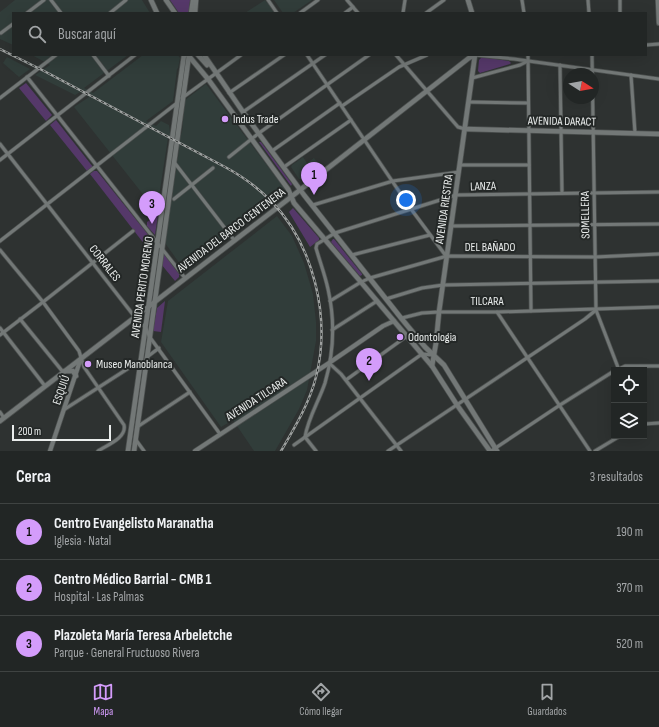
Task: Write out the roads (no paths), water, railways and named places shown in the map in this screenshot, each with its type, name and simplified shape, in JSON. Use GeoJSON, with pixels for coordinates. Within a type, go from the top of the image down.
{"type":"FeatureCollection","features":[{"type":"Feature","properties":{"kind":"main road"},"geometry":{"type":"LineString","coordinates":[[151,0],[157,12]]}},
{"type":"Feature","properties":{"kind":"main road"},"geometry":{"type":"LineString","coordinates":[[166,0],[174,12]]}},
{"type":"Feature","properties":{"kind":"main road"},"geometry":{"type":"LineString","coordinates":[[191,12],[193,0]]}},
{"type":"Feature","properties":{"kind":"main road"},"geometry":{"type":"LineString","coordinates":[[195,12],[196,0]]}},
{"type":"Feature","properties":{"kind":"main road"},"geometry":{"type":"LineString","coordinates":[[468,0],[472,12]]}},
{"type":"Feature","properties":{"kind":"main road"},"geometry":{"type":"LineString","coordinates":[[658,0],[659,23]]}},
{"type":"Feature","properties":{"kind":"main road"},"geometry":{"type":"LineString","coordinates":[[155,7],[161,12]]}},
{"type":"Feature","properties":{"kind":"main road","name":"AVENIDA PERITO MORENO"},"geometry":{"type":"LineString","coordinates":[[134,451],[188,56]]}},
{"type":"Feature","properties":{"kind":"main road","name":"AVENIDA PERITO MORENO"},"geometry":{"type":"LineString","coordinates":[[128,451],[177,103],[188,56]]}},
{"type":"Feature","properties":{"kind":"main road"},"geometry":{"type":"LineString","coordinates":[[189,56],[208,79],[288,189],[294,203],[432,366],[457,405],[493,450]]}},
{"type":"Feature","properties":{"kind":"main road"},"geometry":{"type":"LineString","coordinates":[[199,56],[209,68],[215,72]]}},
{"type":"Feature","properties":{"kind":"main road"},"geometry":{"type":"LineString","coordinates":[[205,56],[258,133],[313,206],[401,318],[433,355],[444,365],[493,450]]}},
{"type":"Feature","properties":{"kind":"main road","name":"AVENIDA DEL BARCO CENTENERA"},"geometry":{"type":"LineString","coordinates":[[2,419],[473,56]]}},
{"type":"Feature","properties":{"kind":"main road","name":"AVENIDA RIESTRA"},"geometry":{"type":"LineString","coordinates":[[432,366],[475,56]]}},
{"type":"Feature","properties":{"kind":"main road","name":"AVENIDA DARACT"},"geometry":{"type":"LineString","coordinates":[[465,129],[659,134]]}},
{"type":"Feature","properties":{"kind":"main road","name":"TILCARA"},"geometry":{"type":"LineString","coordinates":[[394,321],[401,318]]}},
{"type":"Feature","properties":{"kind":"main road"},"geometry":{"type":"LineString","coordinates":[[64,372],[73,371],[76,376]]}},
{"type":"Feature","properties":{"kind":"street"},"geometry":{"type":"LineString","coordinates":[[28,12],[44,0]]}},
{"type":"Feature","properties":{"kind":"street"},"geometry":{"type":"LineString","coordinates":[[51,0],[60,12]]}},
{"type":"Feature","properties":{"kind":"street"},"geometry":{"type":"LineString","coordinates":[[111,12],[126,0]]}},
{"type":"Feature","properties":{"kind":"street"},"geometry":{"type":"LineString","coordinates":[[268,0],[276,12]]}},
{"type":"Feature","properties":{"kind":"street"},"geometry":{"type":"LineString","coordinates":[[301,12],[318,0]]}},
{"type":"Feature","properties":{"kind":"street"},"geometry":{"type":"LineString","coordinates":[[347,0],[357,12]]}},
{"type":"Feature","properties":{"kind":"street"},"geometry":{"type":"LineString","coordinates":[[403,12],[405,0]]}},
{"type":"Feature","properties":{"kind":"street"},"geometry":{"type":"LineString","coordinates":[[427,12],[444,0]]}},
{"type":"Feature","properties":{"kind":"street"},"geometry":{"type":"LineString","coordinates":[[522,0],[524,12]]}},
{"type":"Feature","properties":{"kind":"street"},"geometry":{"type":"LineString","coordinates":[[588,0],[589,12]]}},
{"type":"Feature","properties":{"kind":"street"},"geometry":{"type":"LineString","coordinates":[[620,0],[620,12]]}},
{"type":"Feature","properties":{"kind":"street"},"geometry":{"type":"LineString","coordinates":[[346,12],[353,7]]}},
{"type":"Feature","properties":{"kind":"street"},"geometry":{"type":"LineString","coordinates":[[1,33],[12,25]]}},
{"type":"Feature","properties":{"kind":"street"},"geometry":{"type":"LineString","coordinates":[[647,45],[659,44]]}},
{"type":"Feature","properties":{"kind":"street"},"geometry":{"type":"LineString","coordinates":[[0,98],[55,56]]}},
{"type":"Feature","properties":{"kind":"street"},"geometry":{"type":"LineString","coordinates":[[94,56],[109,76]]}},
{"type":"Feature","properties":{"kind":"street"},"geometry":{"type":"LineString","coordinates":[[0,160],[134,56]]}},
{"type":"Feature","properties":{"kind":"street"},"geometry":{"type":"LineString","coordinates":[[0,241],[46,204],[97,167],[215,72],[239,56]]}},
{"type":"Feature","properties":{"kind":"street"},"geometry":{"type":"LineString","coordinates":[[229,92],[283,56]]}},
{"type":"Feature","properties":{"kind":"street"},"geometry":{"type":"LineString","coordinates":[[308,56],[411,209],[447,256]]}},
{"type":"Feature","properties":{"kind":"street"},"geometry":{"type":"LineString","coordinates":[[243,112],[324,56]]}},
{"type":"Feature","properties":{"kind":"street"},"geometry":{"type":"LineString","coordinates":[[229,157],[251,138],[368,56]]}},
{"type":"Feature","properties":{"kind":"street"},"geometry":{"type":"LineString","coordinates":[[397,56],[458,127],[465,129]]}},
{"type":"Feature","properties":{"kind":"street"},"geometry":{"type":"LineString","coordinates":[[342,106],[399,67],[425,56]]}},
{"type":"Feature","properties":{"kind":"street"},"geometry":{"type":"LineString","coordinates":[[484,56],[580,68]]}},
{"type":"Feature","properties":{"kind":"street"},"geometry":{"type":"LineString","coordinates":[[528,56],[531,311]]}},
{"type":"Feature","properties":{"kind":"street","name":"SOMELLERA"},"geometry":{"type":"LineString","coordinates":[[592,56],[594,68]]}},
{"type":"Feature","properties":{"kind":"street"},"geometry":{"type":"LineString","coordinates":[[472,78],[520,65],[528,61]]}},
{"type":"Feature","properties":{"kind":"street"},"geometry":{"type":"LineString","coordinates":[[560,65],[562,193]]}},
{"type":"Feature","properties":{"kind":"street"},"geometry":{"type":"LineString","coordinates":[[599,71],[659,79]]}},
{"type":"Feature","properties":{"kind":"street"},"geometry":{"type":"LineString","coordinates":[[632,75],[635,133]]}},
{"type":"Feature","properties":{"kind":"street"},"geometry":{"type":"LineString","coordinates":[[27,78],[185,278]]}},
{"type":"Feature","properties":{"kind":"street"},"geometry":{"type":"LineString","coordinates":[[469,102],[528,103]]}},
{"type":"Feature","properties":{"kind":"street"},"geometry":{"type":"LineString","coordinates":[[272,151],[340,103]]}},
{"type":"Feature","properties":{"kind":"street","name":"SOMELLERA"},"geometry":{"type":"LineString","coordinates":[[594,104],[596,310],[616,367]]}},
{"type":"Feature","properties":{"kind":"street"},"geometry":{"type":"LineString","coordinates":[[284,167],[351,120]]}},
{"type":"Feature","properties":{"kind":"street","name":"CORRALES"},"geometry":{"type":"LineString","coordinates":[[0,144],[138,321],[146,328],[149,336],[220,434]]}},
{"type":"Feature","properties":{"kind":"street"},"geometry":{"type":"LineString","coordinates":[[174,161],[234,240]]}},
{"type":"Feature","properties":{"kind":"street"},"geometry":{"type":"LineString","coordinates":[[460,165],[529,165]]}},
{"type":"Feature","properties":{"kind":"street"},"geometry":{"type":"LineString","coordinates":[[174,200],[213,168]]}},
{"type":"Feature","properties":{"kind":"street"},"geometry":{"type":"LineString","coordinates":[[313,206],[393,181],[459,172]]}},
{"type":"Feature","properties":{"kind":"street","name":"LANZA"},"geometry":{"type":"LineString","coordinates":[[330,301],[316,244],[335,233],[456,196],[529,193],[659,192]]}},
{"type":"Feature","properties":{"kind":"street"},"geometry":{"type":"LineString","coordinates":[[451,226],[530,224],[659,224]]}},
{"type":"Feature","properties":{"kind":"street"},"geometry":{"type":"LineString","coordinates":[[2,334],[133,231]]}},
{"type":"Feature","properties":{"kind":"street"},"geometry":{"type":"LineString","coordinates":[[352,255],[430,235]]}},
{"type":"Feature","properties":{"kind":"street"},"geometry":{"type":"LineString","coordinates":[[0,250],[43,302],[79,351],[84,367],[124,425],[124,432],[120,437],[98,451]]}},
{"type":"Feature","properties":{"kind":"street","name":"DEL BAÑADO"},"geometry":{"type":"LineString","coordinates":[[330,301],[370,278],[447,256],[595,257],[659,254]]}},
{"type":"Feature","properties":{"kind":"street"},"geometry":{"type":"LineString","coordinates":[[386,299],[422,288],[443,284],[659,281]]}},
{"type":"Feature","properties":{"kind":"street"},"geometry":{"type":"LineString","coordinates":[[305,437],[308,425],[324,384],[332,354],[330,301]]}},
{"type":"Feature","properties":{"kind":"street"},"geometry":{"type":"LineString","coordinates":[[332,330],[377,302]]}},
{"type":"Feature","properties":{"kind":"street","name":"TILCARA"},"geometry":{"type":"LineString","coordinates":[[401,318],[422,313],[439,312],[659,308]]}},
{"type":"Feature","properties":{"kind":"street"},"geometry":{"type":"LineString","coordinates":[[388,451],[585,319],[596,310]]}},
{"type":"Feature","properties":{"kind":"street"},"geometry":{"type":"LineString","coordinates":[[497,312],[590,451]]}},
{"type":"Feature","properties":{"kind":"street"},"geometry":{"type":"LineString","coordinates":[[20,319],[64,372]]}},
{"type":"Feature","properties":{"kind":"street","name":"TILCARA"},"geometry":{"type":"LineString","coordinates":[[329,363],[383,326],[394,321]]}},
{"type":"Feature","properties":{"kind":"street"},"geometry":{"type":"LineString","coordinates":[[0,328],[2,334],[45,386]]}},
{"type":"Feature","properties":{"kind":"street"},"geometry":{"type":"LineString","coordinates":[[346,380],[407,336]]}},
{"type":"Feature","properties":{"kind":"street"},"geometry":{"type":"LineString","coordinates":[[147,356],[159,348]]}},
{"type":"Feature","properties":{"kind":"street"},"geometry":{"type":"LineString","coordinates":[[294,445],[422,354],[433,355]]}},
{"type":"Feature","properties":{"kind":"street","name":"ESQUIÚ"},"geometry":{"type":"LineString","coordinates":[[50,451],[82,358]]}},
{"type":"Feature","properties":{"kind":"street"},"geometry":{"type":"LineString","coordinates":[[329,363],[346,380],[401,451]]}},
{"type":"Feature","properties":{"kind":"street","name":"AVENIDA TILCARA"},"geometry":{"type":"LineString","coordinates":[[194,451],[329,363]]}},
{"type":"Feature","properties":{"kind":"street"},"geometry":{"type":"LineString","coordinates":[[65,409],[135,364]]}},
{"type":"Feature","properties":{"kind":"street"},"geometry":{"type":"LineString","coordinates":[[626,367],[632,365],[659,366]]}},
{"type":"Feature","properties":{"kind":"street"},"geometry":{"type":"LineString","coordinates":[[493,450],[560,405],[611,374]]}},
{"type":"Feature","properties":{"kind":"street"},"geometry":{"type":"LineString","coordinates":[[137,427],[190,392]]}},
{"type":"Feature","properties":{"kind":"street"},"geometry":{"type":"LineString","coordinates":[[0,412],[2,419]]}},
{"type":"Feature","properties":{"kind":"street"},"geometry":{"type":"LineString","coordinates":[[647,424],[659,423]]}},
{"type":"Feature","properties":{"kind":"street"},"geometry":{"type":"LineString","coordinates":[[305,437],[316,451]]}},
{"type":"Feature","properties":{"kind":"street"},"geometry":{"type":"LineString","coordinates":[[136,439],[144,451]]}},
{"type":"Feature","properties":{"kind":"street"},"geometry":{"type":"LineString","coordinates":[[595,451],[615,439]]}},
{"type":"Feature","properties":{"kind":"railway"},"geometry":{"type":"LineString","coordinates":[[0,49],[12,55]]}},
{"type":"Feature","properties":{"kind":"railway"},"geometry":{"type":"LineString","coordinates":[[14,56],[244,178],[261,191],[286,219],[308,260],[320,307],[321,331],[320,354],[316,377],[310,397],[281,451]]}},
{"type":"Feature","properties":{"kind":"place","name":"Indus Trade"},"geometry":{"type":"Point","coordinates":[225,119]}},
{"type":"Feature","properties":{"kind":"place","name":"Centro Evangelisto Maranatha"},"geometry":{"type":"Point","coordinates":[314,195]}},
{"type":"Feature","properties":{"kind":"place","name":"Plazoleta María Teresa Arbeletche"},"geometry":{"type":"Point","coordinates":[152,224]}},
{"type":"Feature","properties":{"kind":"place","name":"Odontologia"},"geometry":{"type":"Point","coordinates":[400,337]}},
{"type":"Feature","properties":{"kind":"place","name":"Museo Manoblanca"},"geometry":{"type":"Point","coordinates":[88,364]}},
{"type":"Feature","properties":{"kind":"place","name":"Centro Médico Barrial - CMB 1"},"geometry":{"type":"Point","coordinates":[369,381]}}]}
